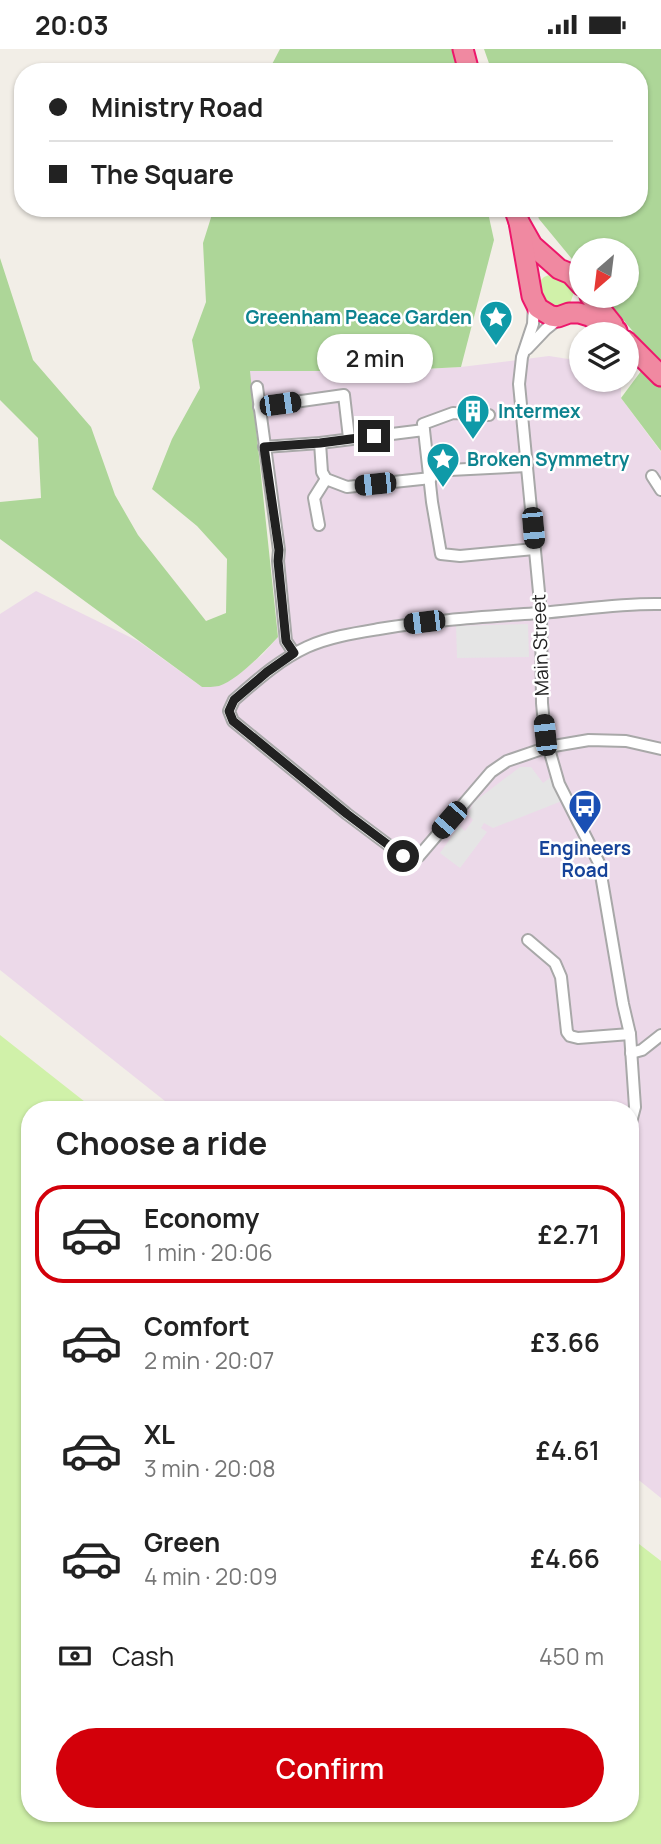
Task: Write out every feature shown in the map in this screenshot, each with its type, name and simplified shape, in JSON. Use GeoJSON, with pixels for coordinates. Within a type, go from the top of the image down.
{"type":"FeatureCollection","features":[{"type":"Feature","properties":{"kind":"highway"},"geometry":{"type":"LineString","coordinates":[[517,217],[533,299],[544,313],[558,317],[579,313],[599,322]]}},
{"type":"Feature","properties":{"kind":"highway"},"geometry":{"type":"LineString","coordinates":[[518,217],[532,245],[559,269],[569,273]]}},
{"type":"Feature","properties":{"kind":"highway"},"geometry":{"type":"LineString","coordinates":[[533,299],[536,279],[550,269],[559,269]]}},
{"type":"Feature","properties":{"kind":"highway"},"geometry":{"type":"LineString","coordinates":[[567,314],[573,308]]}},
{"type":"Feature","properties":{"kind":"highway"},"geometry":{"type":"LineString","coordinates":[[600,308],[611,322]]}},
{"type":"Feature","properties":{"kind":"highway"},"geometry":{"type":"LineString","coordinates":[[639,353],[661,376]]}},
{"type":"Feature","properties":{"kind":"street","name":"Main Street"},"geometry":{"type":"LineString","coordinates":[[533,299],[533,324],[522,357],[519,384],[541,613],[542,703],[548,747],[559,784],[598,863],[630,1034],[635,1101]]}},
{"type":"Feature","properties":{"kind":"street"},"geometry":{"type":"LineString","coordinates":[[525,351],[555,321],[567,314]]}},
{"type":"Feature","properties":{"kind":"street"},"geometry":{"type":"LineString","coordinates":[[257,387],[279,550],[286,641],[294,653]]}},
{"type":"Feature","properties":{"kind":"street"},"geometry":{"type":"LineString","coordinates":[[259,407],[344,395],[349,438]]}},
{"type":"Feature","properties":{"kind":"street"},"geometry":{"type":"LineString","coordinates":[[489,415],[453,414],[423,424],[441,554],[460,556],[534,549]]}},
{"type":"Feature","properties":{"kind":"street"},"geometry":{"type":"LineString","coordinates":[[264,447],[424,430]]}},
{"type":"Feature","properties":{"kind":"street"},"geometry":{"type":"LineString","coordinates":[[320,443],[322,472],[326,479],[348,488],[430,475],[527,465]]}},
{"type":"Feature","properties":{"kind":"street"},"geometry":{"type":"LineString","coordinates":[[652,476],[661,490]]}},
{"type":"Feature","properties":{"kind":"street"},"geometry":{"type":"LineString","coordinates":[[319,525],[314,498],[326,479]]}},
{"type":"Feature","properties":{"kind":"street"},"geometry":{"type":"LineString","coordinates":[[661,604],[612,605],[467,618],[366,631],[327,640],[294,653],[267,672],[234,700],[229,711],[233,721],[347,814],[403,856],[411,858],[419,856],[492,772],[507,761],[574,741],[614,740],[661,749]]}},
{"type":"Feature","properties":{"kind":"street"},"geometry":{"type":"LineString","coordinates":[[528,940],[555,963],[561,977],[567,1032],[570,1036],[578,1038],[630,1034]]}},
{"type":"Feature","properties":{"kind":"street"},"geometry":{"type":"LineString","coordinates":[[631,1053],[642,1050],[661,1035]]}},
{"type":"Feature","properties":{"kind":"shaded area"},"geometry":{"type":"Polygon","coordinates":[[[549,356],[569,359],[569,392],[621,392],[621,398],[661,452],[661,1498],[639,1480],[639,1101],[165,1101],[0,970],[0,614],[36,591],[138,641],[202,687],[243,671],[278,637],[273,570],[279,550],[249,371],[385,371],[461,367],[549,356]]]}},
{"type":"Feature","properties":{"kind":"shaded area"},"geometry":{"type":"Polygon","coordinates":[[[528,624],[529,657],[457,658],[456,626],[528,624]]]}},
{"type":"Feature","properties":{"kind":"shaded area"},"geometry":{"type":"Polygon","coordinates":[[[520,767],[531,767],[543,783],[551,777],[562,801],[493,828],[484,823],[481,828],[487,832],[460,868],[440,853],[459,826],[465,831],[473,820],[468,814],[474,802],[520,767]]]}},
{"type":"Feature","properties":{"kind":"green space"},"geometry":{"type":"Polygon","coordinates":[[[280,49],[452,49],[456,63],[273,63],[280,49]]]}},
{"type":"Feature","properties":{"kind":"green space"},"geometry":{"type":"Polygon","coordinates":[[[484,49],[661,49],[661,451],[621,398],[625,392],[639,392],[639,374],[653,355],[639,338],[639,322],[625,322],[613,308],[639,308],[639,238],[569,238],[569,255],[538,217],[648,217],[648,63],[489,63],[484,49]]]}},
{"type":"Feature","properties":{"kind":"green space"},"geometry":{"type":"Polygon","coordinates":[[[211,217],[489,217],[494,240],[461,367],[385,371],[250,371],[278,637],[234,678],[219,686],[202,687],[0,539],[0,502],[41,498],[38,438],[0,400],[0,258],[33,360],[91,427],[115,495],[138,535],[206,621],[226,613],[227,559],[197,526],[152,489],[172,439],[200,388],[192,340],[206,302],[203,243],[211,217]]]}},
{"type":"Feature","properties":{"kind":"green space"},"geometry":{"type":"Polygon","coordinates":[[[558,273],[569,286],[569,305],[563,309],[542,305],[539,282],[544,277],[558,273]]]}},
{"type":"Feature","properties":{"kind":"green space"},"geometry":{"type":"Polygon","coordinates":[[[0,1035],[84,1101],[21,1101],[21,1822],[639,1822],[639,1544],[661,1561],[661,1844],[0,1844],[0,1035]]]}},
{"type":"Feature","properties":{"kind":"place","name":"Greenham Peace Garden"},"geometry":{"type":"Point","coordinates":[496,347]}},
{"type":"Feature","properties":{"kind":"place","name":"Intermex"},"geometry":{"type":"Point","coordinates":[473,441]}},
{"type":"Feature","properties":{"kind":"place","name":"Broken Symmetry"},"geometry":{"type":"Point","coordinates":[443,489]}},
{"type":"Feature","properties":{"kind":"place","name":"Engineers Road"},"geometry":{"type":"Point","coordinates":[585,836]}},
{"type":"Feature","properties":{"kind":"route"},"geometry":{"type":"LineString","coordinates":[[374,436],[264,447],[279,550],[286,641],[294,653],[234,700],[229,711],[233,721],[403,856]]}}]}
